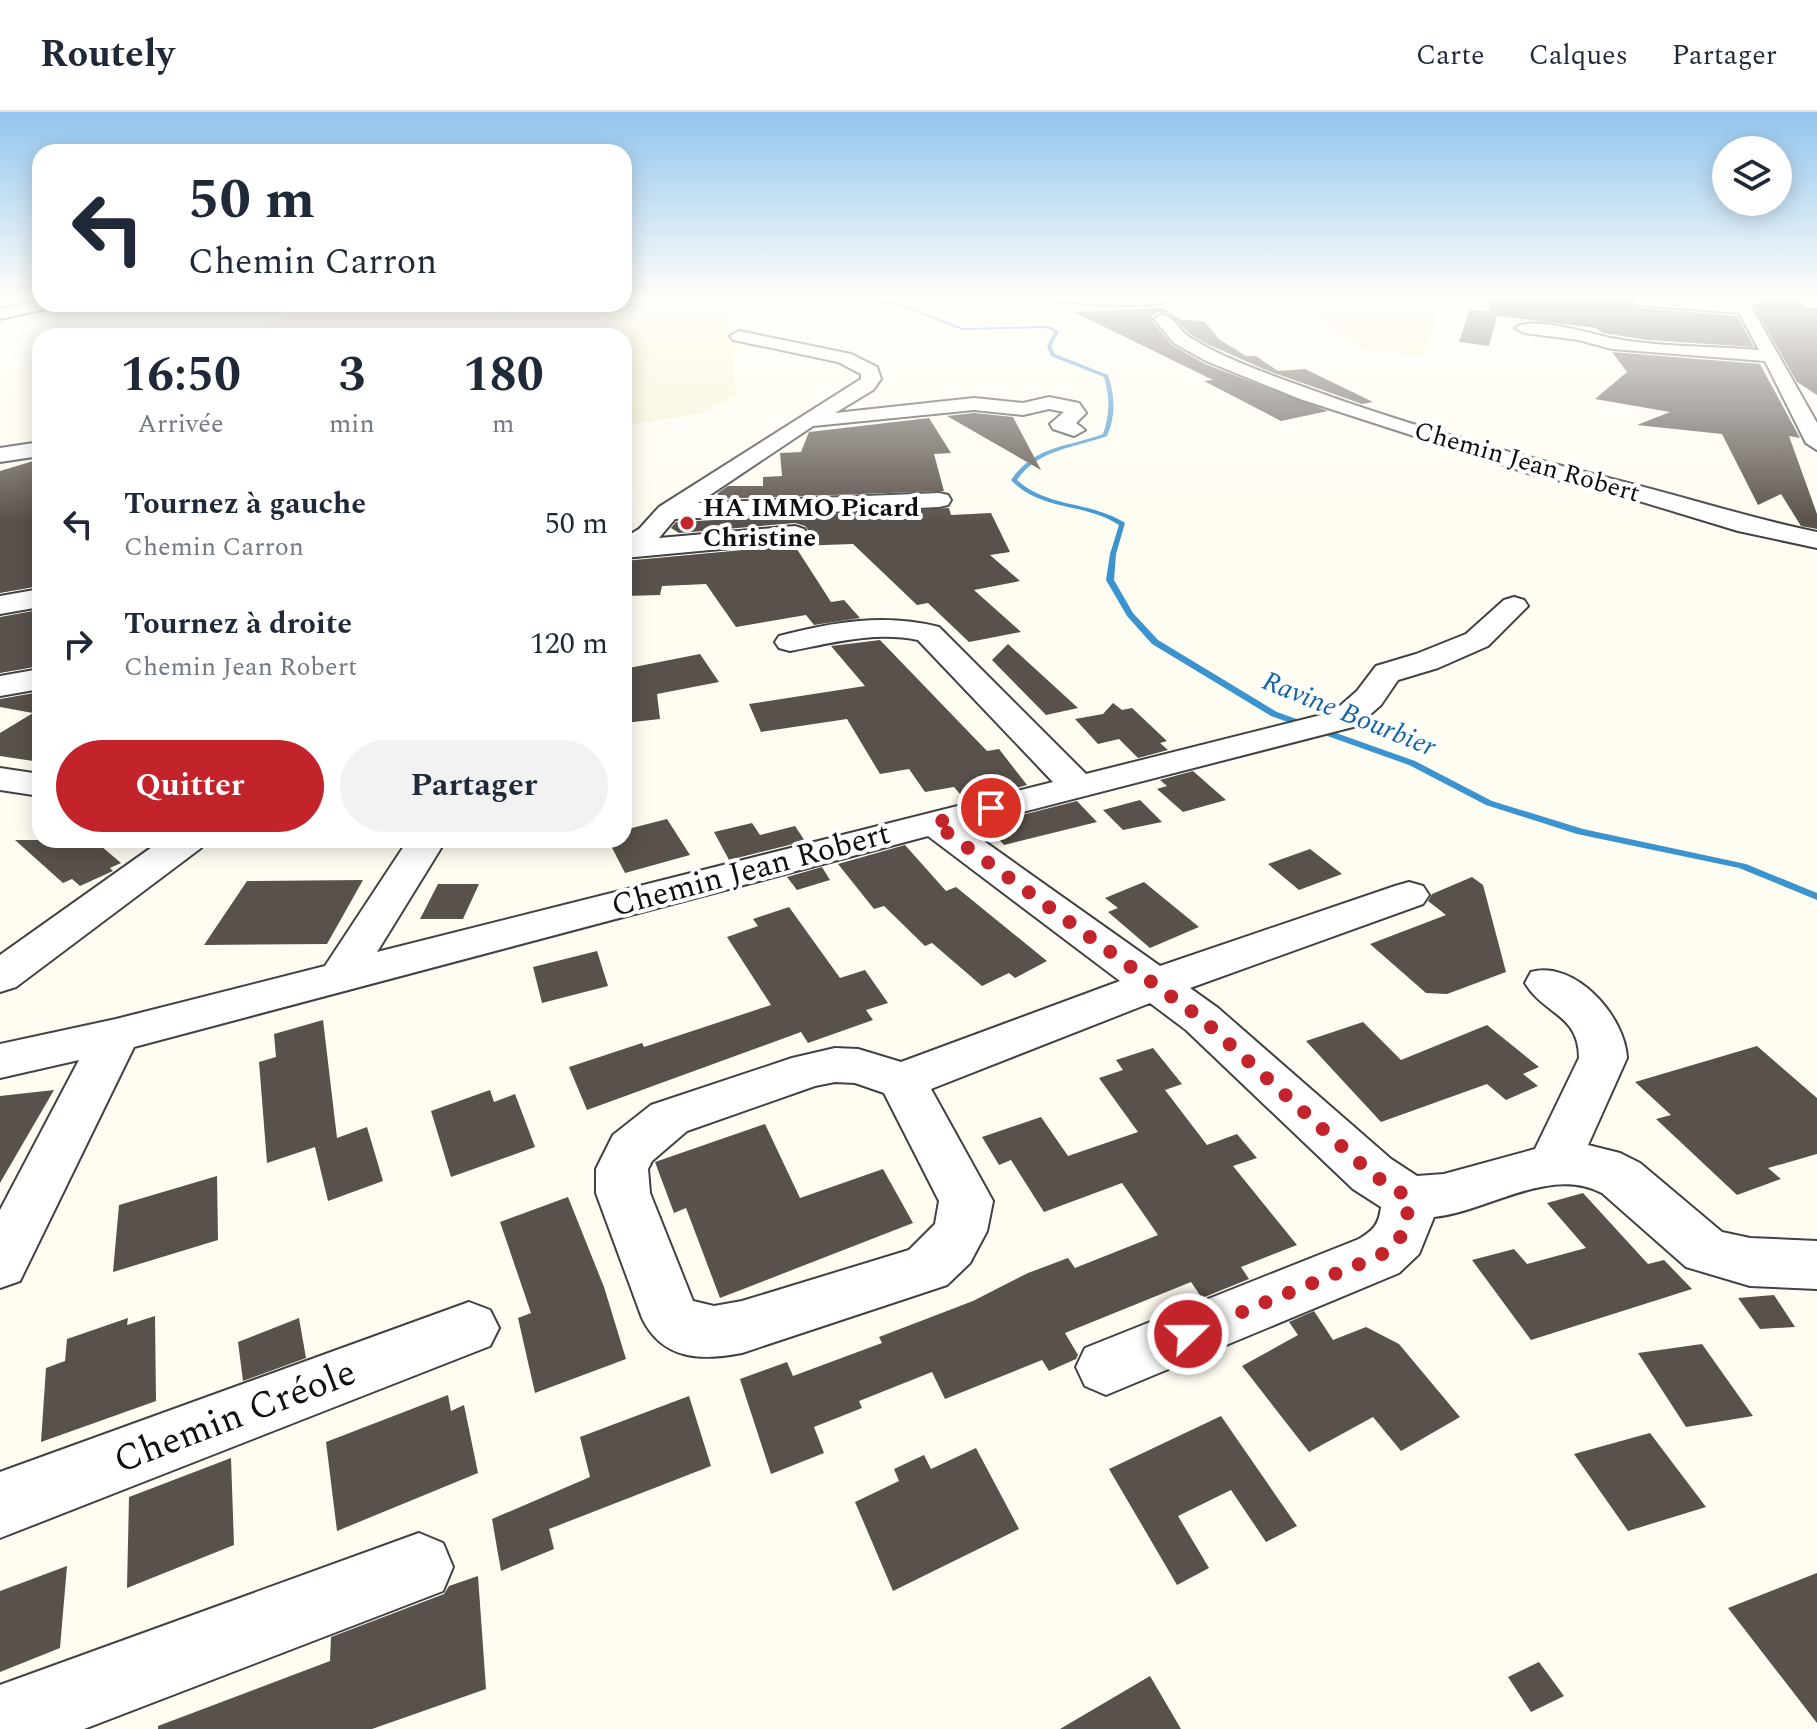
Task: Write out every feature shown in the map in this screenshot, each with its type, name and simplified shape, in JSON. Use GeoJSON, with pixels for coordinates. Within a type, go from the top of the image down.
{"type":"FeatureCollection","features":[{"type":"Feature","properties":{"kind":"street"},"geometry":{"type":"LineString","coordinates":[[632,536],[803,423],[866,386],[871,379],[870,371]]}},
{"type":"Feature","properties":{"kind":"street","name":"Chemin Jean Robert"},"geometry":{"type":"LineString","coordinates":[[1249,371],[1307,395],[1536,468],[1624,489],[1747,526],[1817,540]]}},
{"type":"Feature","properties":{"kind":"street"},"geometry":{"type":"LineString","coordinates":[[1780,371],[1817,443]]}},
{"type":"Feature","properties":{"kind":"street"},"geometry":{"type":"LineString","coordinates":[[1795,402],[1817,404]]}},
{"type":"Feature","properties":{"kind":"street"},"geometry":{"type":"LineString","coordinates":[[803,423],[974,404],[1023,409],[1049,403],[1072,407],[1076,413],[1061,424],[1074,430]]}},
{"type":"Feature","properties":{"kind":"street"},"geometry":{"type":"LineString","coordinates":[[0,455],[32,450]]}},
{"type":"Feature","properties":{"kind":"street"},"geometry":{"type":"LineString","coordinates":[[632,541],[826,530],[931,509],[668,512]]}},
{"type":"Feature","properties":{"kind":"street"},"geometry":{"type":"LineString","coordinates":[[0,605],[32,599]]}},
{"type":"Feature","properties":{"kind":"street","name":"Chemin Jean Robert"},"geometry":{"type":"LineString","coordinates":[[0,1061],[116,1035],[1345,719],[1369,698],[1387,673],[1427,661],[1477,640],[1514,606]]}},
{"type":"Feature","properties":{"kind":"street"},"geometry":{"type":"LineString","coordinates":[[790,642],[881,625],[904,626],[928,633],[1077,786]]}},
{"type":"Feature","properties":{"kind":"street"},"geometry":{"type":"LineString","coordinates":[[0,686],[32,680]]}},
{"type":"Feature","properties":{"kind":"street"},"geometry":{"type":"LineString","coordinates":[[0,779],[32,784]]}},
{"type":"Feature","properties":{"kind":"street"},"geometry":{"type":"LineString","coordinates":[[934,823],[1202,1019],[1372,1174],[1409,1198],[1444,1195],[1554,1164],[1601,1168],[1621,1178],[1706,1251],[1750,1262],[1817,1265]]}},
{"type":"Feature","properties":{"kind":"street"},"geometry":{"type":"LineString","coordinates":[[0,977],[162,848]]}},
{"type":"Feature","properties":{"kind":"street"},"geometry":{"type":"LineString","coordinates":[[340,977],[422,848]]}},
{"type":"Feature","properties":{"kind":"street"},"geometry":{"type":"LineString","coordinates":[[902,1081],[966,1201],[966,1219],[959,1238],[946,1253],[927,1268],[742,1327],[714,1332],[690,1330],[671,1318],[623,1193],[622,1169],[631,1149],[669,1118],[809,1070],[835,1065],[858,1066],[902,1081],[1153,985],[1409,895]]}},
{"type":"Feature","properties":{"kind":"street"},"geometry":{"type":"LineString","coordinates":[[1547,983],[1594,1021],[1604,1044],[1603,1058],[1554,1164]]}},
{"type":"Feature","properties":{"kind":"street"},"geometry":{"type":"LineString","coordinates":[[0,1264],[116,1035]]}},
{"type":"Feature","properties":{"kind":"street"},"geometry":{"type":"LineString","coordinates":[[1106,1367],[1379,1256],[1397,1245],[1406,1228],[1409,1198]]}},
{"type":"Feature","properties":{"kind":"street","name":"Chemin Créole"},"geometry":{"type":"LineString","coordinates":[[0,1505],[469,1328]]}},
{"type":"Feature","properties":{"kind":"street"},"geometry":{"type":"LineString","coordinates":[[0,1723],[419,1567]]}},
{"type":"Feature","properties":{"kind":"shaded area"},"geometry":{"type":"Polygon","coordinates":[[[632,371],[734,371],[736,396],[702,413],[632,425],[632,371]]]}},
{"type":"Feature","properties":{"kind":"building"},"geometry":{"type":"Polygon","coordinates":[[[1196,371],[1225,371],[1328,411],[1281,421],[1204,381],[1213,380],[1196,371]]]}},
{"type":"Feature","properties":{"kind":"building"},"geometry":{"type":"Polygon","coordinates":[[[1270,371],[1310,371],[1373,402],[1362,404],[1270,371]]]}},
{"type":"Feature","properties":{"kind":"building"},"geometry":{"type":"Polygon","coordinates":[[[1764,371],[1800,438],[1789,436],[1817,514],[1817,529],[1801,526],[1781,494],[1758,505],[1722,434],[1637,425],[1670,412],[1595,399],[1627,372],[1764,371]]]}},
{"type":"Feature","properties":{"kind":"building"},"geometry":{"type":"Polygon","coordinates":[[[1791,371],[1817,371],[1817,395],[1797,382],[1791,371]]]}},
{"type":"Feature","properties":{"kind":"building"},"geometry":{"type":"Polygon","coordinates":[[[974,413],[1013,417],[1041,470],[947,416],[974,413]]]}},
{"type":"Feature","properties":{"kind":"building"},"geometry":{"type":"Polygon","coordinates":[[[929,418],[951,453],[934,454],[944,491],[716,499],[718,493],[728,486],[763,486],[763,477],[782,476],[780,453],[801,452],[809,432],[929,418]]]}},
{"type":"Feature","properties":{"kind":"building"},"geometry":{"type":"Polygon","coordinates":[[[32,461],[32,587],[0,593],[0,471],[32,461]]]}},
{"type":"Feature","properties":{"kind":"building"},"geometry":{"type":"Polygon","coordinates":[[[949,508],[951,515],[991,513],[1010,552],[990,555],[1020,581],[974,590],[1021,632],[969,642],[928,603],[917,605],[853,544],[795,546],[831,602],[844,600],[860,618],[814,625],[806,615],[736,627],[706,584],[662,586],[660,595],[632,596],[632,560],[795,545],[806,541],[811,534],[805,526],[795,523],[679,533],[671,528],[676,522],[949,508]]]}},
{"type":"Feature","properties":{"kind":"building"},"geometry":{"type":"Polygon","coordinates":[[[32,611],[32,667],[0,673],[0,617],[32,611]]]}},
{"type":"Feature","properties":{"kind":"building"},"geometry":{"type":"Polygon","coordinates":[[[880,640],[987,751],[999,749],[1027,785],[966,801],[954,787],[925,792],[909,769],[880,774],[847,719],[761,732],[749,704],[865,686],[831,646],[880,640]]]}},
{"type":"Feature","properties":{"kind":"building"},"geometry":{"type":"Polygon","coordinates":[[[1008,644],[1078,708],[1046,715],[992,660],[1008,644]]]}},
{"type":"Feature","properties":{"kind":"building"},"geometry":{"type":"Polygon","coordinates":[[[700,654],[719,682],[657,694],[660,719],[632,722],[632,667],[700,654]]]}},
{"type":"Feature","properties":{"kind":"building"},"geometry":{"type":"Polygon","coordinates":[[[32,693],[32,713],[0,707],[0,699],[32,693]]]}},
{"type":"Feature","properties":{"kind":"building"},"geometry":{"type":"Polygon","coordinates":[[[1113,703],[1122,710],[1132,708],[1167,741],[1160,743],[1168,750],[1138,758],[1119,739],[1098,744],[1075,719],[1103,714],[1113,703]]]}},
{"type":"Feature","properties":{"kind":"building"},"geometry":{"type":"Polygon","coordinates":[[[32,714],[32,761],[0,756],[0,733],[32,714]]]}},
{"type":"Feature","properties":{"kind":"building"},"geometry":{"type":"Polygon","coordinates":[[[1193,771],[1226,800],[1183,812],[1157,789],[1167,786],[1160,780],[1193,771]]]}},
{"type":"Feature","properties":{"kind":"building"},"geometry":{"type":"Polygon","coordinates":[[[1140,800],[1162,822],[1123,830],[1103,810],[1140,800]]]}},
{"type":"Feature","properties":{"kind":"building"},"geometry":{"type":"Polygon","coordinates":[[[1077,801],[1097,822],[1004,845],[986,824],[1077,801]]]}},
{"type":"Feature","properties":{"kind":"building"},"geometry":{"type":"Polygon","coordinates":[[[667,819],[690,855],[625,873],[612,848],[632,848],[632,828],[667,819]]]}},
{"type":"Feature","properties":{"kind":"building"},"geometry":{"type":"Polygon","coordinates":[[[752,823],[760,835],[795,826],[805,841],[729,860],[714,832],[752,823]]]}},
{"type":"Feature","properties":{"kind":"building"},"geometry":{"type":"Polygon","coordinates":[[[15,840],[32,840],[32,848],[103,848],[121,863],[110,868],[113,871],[80,886],[72,879],[63,883],[15,840]]]}},
{"type":"Feature","properties":{"kind":"building"},"geometry":{"type":"Polygon","coordinates":[[[905,845],[946,891],[956,887],[1047,961],[1015,978],[1009,973],[982,986],[932,943],[925,946],[884,906],[874,909],[838,864],[905,845]]]}},
{"type":"Feature","properties":{"kind":"building"},"geometry":{"type":"Polygon","coordinates":[[[1310,849],[1342,874],[1299,890],[1268,864],[1310,849]]]}},
{"type":"Feature","properties":{"kind":"building"},"geometry":{"type":"Polygon","coordinates":[[[822,867],[830,880],[797,890],[787,877],[822,867]]]}},
{"type":"Feature","properties":{"kind":"building"},"geometry":{"type":"Polygon","coordinates":[[[1472,877],[1483,885],[1506,972],[1447,994],[1426,993],[1370,944],[1446,915],[1428,901],[1432,894],[1472,877]]]}},
{"type":"Feature","properties":{"kind":"building"},"geometry":{"type":"Polygon","coordinates":[[[363,880],[327,944],[204,945],[247,881],[363,880]]]}},
{"type":"Feature","properties":{"kind":"building"},"geometry":{"type":"Polygon","coordinates":[[[1144,882],[1199,927],[1150,948],[1108,912],[1118,908],[1105,898],[1144,882]]]}},
{"type":"Feature","properties":{"kind":"building"},"geometry":{"type":"Polygon","coordinates":[[[438,884],[479,884],[463,919],[420,919],[438,884]]]}},
{"type":"Feature","properties":{"kind":"building"},"geometry":{"type":"Polygon","coordinates":[[[789,907],[840,978],[865,970],[888,1003],[866,1010],[873,1020],[808,1043],[801,1032],[587,1110],[569,1067],[642,1043],[644,1047],[771,1005],[727,937],[758,926],[753,919],[789,907]]]}},
{"type":"Feature","properties":{"kind":"building"},"geometry":{"type":"Polygon","coordinates":[[[597,951],[608,986],[542,1003],[533,967],[597,951]]]}},
{"type":"Feature","properties":{"kind":"building"},"geometry":{"type":"Polygon","coordinates":[[[323,1020],[337,1138],[367,1127],[383,1181],[328,1201],[315,1147],[267,1163],[259,1062],[276,1057],[274,1034],[323,1020]]]}},
{"type":"Feature","properties":{"kind":"building"},"geometry":{"type":"Polygon","coordinates":[[[1363,1022],[1401,1060],[1487,1025],[1539,1067],[1523,1074],[1538,1086],[1506,1100],[1487,1084],[1381,1122],[1306,1041],[1363,1022]]]}},
{"type":"Feature","properties":{"kind":"building"},"geometry":{"type":"Polygon","coordinates":[[[1757,1046],[1817,1098],[1817,1154],[1768,1168],[1781,1179],[1737,1195],[1656,1119],[1671,1115],[1635,1082],[1757,1046]]]}},
{"type":"Feature","properties":{"kind":"building"},"geometry":{"type":"Polygon","coordinates":[[[1153,1048],[1182,1084],[1165,1090],[1207,1145],[1237,1134],[1257,1158],[1233,1166],[1297,1245],[1241,1267],[1249,1279],[1202,1298],[1191,1282],[1065,1333],[1078,1355],[1076,1359],[1049,1371],[1042,1360],[945,1399],[932,1372],[859,1401],[862,1408],[814,1427],[824,1453],[771,1474],[740,1379],[787,1362],[793,1376],[882,1343],[879,1337],[973,1301],[1028,1273],[1068,1258],[1075,1268],[1158,1235],[1122,1183],[1044,1212],[1011,1160],[999,1165],[982,1137],[1041,1117],[1068,1156],[1138,1132],[1099,1078],[1123,1070],[1116,1060],[1153,1048]]]}},
{"type":"Feature","properties":{"kind":"building"},"geometry":{"type":"Polygon","coordinates":[[[54,1090],[0,1183],[0,1096],[54,1090]]]}},
{"type":"Feature","properties":{"kind":"building"},"geometry":{"type":"Polygon","coordinates":[[[490,1090],[494,1102],[515,1094],[535,1147],[451,1177],[431,1111],[490,1090]]]}},
{"type":"Feature","properties":{"kind":"building"},"geometry":{"type":"Polygon","coordinates":[[[765,1124],[800,1198],[883,1169],[913,1223],[720,1298],[686,1208],[674,1213],[655,1162],[765,1124]]]}},
{"type":"Feature","properties":{"kind":"building"},"geometry":{"type":"Polygon","coordinates":[[[217,1176],[218,1240],[113,1272],[119,1205],[217,1176]]]}},
{"type":"Feature","properties":{"kind":"building"},"geometry":{"type":"Polygon","coordinates":[[[1583,1193],[1648,1264],[1664,1260],[1692,1289],[1531,1340],[1472,1260],[1514,1249],[1527,1264],[1586,1248],[1547,1203],[1583,1193]]]}},
{"type":"Feature","properties":{"kind":"building"},"geometry":{"type":"Polygon","coordinates":[[[568,1197],[604,1287],[626,1359],[535,1393],[518,1318],[531,1313],[500,1222],[568,1197]]]}},
{"type":"Feature","properties":{"kind":"building"},"geometry":{"type":"Polygon","coordinates":[[[1774,1295],[1795,1327],[1760,1329],[1738,1298],[1774,1295]]]}},
{"type":"Feature","properties":{"kind":"building"},"geometry":{"type":"Polygon","coordinates":[[[1314,1311],[1333,1340],[1366,1327],[1399,1344],[1460,1417],[1401,1451],[1373,1417],[1309,1452],[1242,1366],[1298,1335],[1289,1322],[1314,1311]]]}},
{"type":"Feature","properties":{"kind":"building"},"geometry":{"type":"Polygon","coordinates":[[[155,1316],[156,1401],[41,1442],[46,1368],[65,1361],[67,1339],[128,1318],[127,1325],[155,1316]]]}},
{"type":"Feature","properties":{"kind":"building"},"geometry":{"type":"Polygon","coordinates":[[[299,1318],[306,1358],[243,1381],[238,1342],[299,1318]]]}},
{"type":"Feature","properties":{"kind":"building"},"geometry":{"type":"Polygon","coordinates":[[[1702,1344],[1753,1416],[1686,1427],[1638,1353],[1702,1344]]]}},
{"type":"Feature","properties":{"kind":"building"},"geometry":{"type":"Polygon","coordinates":[[[448,1395],[451,1411],[464,1405],[478,1473],[337,1531],[326,1442],[448,1395]]]}},
{"type":"Feature","properties":{"kind":"building"},"geometry":{"type":"Polygon","coordinates":[[[689,1396],[711,1466],[549,1529],[554,1549],[501,1571],[492,1519],[590,1477],[580,1437],[689,1396]]]}},
{"type":"Feature","properties":{"kind":"building"},"geometry":{"type":"Polygon","coordinates":[[[1221,1416],[1297,1526],[1266,1542],[1231,1490],[1178,1516],[1209,1568],[1177,1585],[1109,1469],[1221,1416]]]}},
{"type":"Feature","properties":{"kind":"building"},"geometry":{"type":"Polygon","coordinates":[[[1650,1433],[1706,1507],[1628,1531],[1574,1454],[1650,1433]]]}},
{"type":"Feature","properties":{"kind":"building"},"geometry":{"type":"Polygon","coordinates":[[[976,1448],[1019,1529],[893,1591],[855,1502],[899,1481],[894,1469],[924,1455],[931,1469],[976,1448]]]}},
{"type":"Feature","properties":{"kind":"building"},"geometry":{"type":"Polygon","coordinates":[[[231,1458],[234,1545],[127,1588],[129,1497],[231,1458]]]}},
{"type":"Feature","properties":{"kind":"building"},"geometry":{"type":"Polygon","coordinates":[[[67,1566],[60,1648],[0,1672],[0,1591],[67,1566]]]}},
{"type":"Feature","properties":{"kind":"building"},"geometry":{"type":"Polygon","coordinates":[[[1817,1573],[1817,1723],[1728,1608],[1817,1573]]]}},
{"type":"Feature","properties":{"kind":"building"},"geometry":{"type":"Polygon","coordinates":[[[478,1576],[486,1689],[372,1729],[158,1729],[158,1726],[330,1661],[331,1637],[444,1594],[449,1586],[478,1576]]]}},
{"type":"Feature","properties":{"kind":"building"},"geometry":{"type":"Polygon","coordinates":[[[1539,1662],[1564,1696],[1531,1712],[1508,1677],[1539,1662]]]}},
{"type":"Feature","properties":{"kind":"building"},"geometry":{"type":"Polygon","coordinates":[[[1150,1676],[1181,1729],[1060,1729],[1150,1676]]]}},
{"type":"Feature","properties":{"kind":"waterway","name":"Ravine Bourbier"},"geometry":{"type":"LineString","coordinates":[[1095,371],[1106,376],[1110,392],[1112,406],[1105,435],[1042,454],[1031,460],[1014,480],[1038,497],[1097,511],[1123,524],[1113,554],[1110,580],[1130,614],[1155,642],[1274,714],[1412,763],[1489,803],[1581,832],[1742,866],[1817,897]]}},
{"type":"Feature","properties":{"kind":"place","name":"HA IMMO Picard Christine"},"geometry":{"type":"Point","coordinates":[687,523]}},
{"type":"Feature","properties":{"kind":"route"},"geometry":{"type":"LineString","coordinates":[[991,808],[934,823],[1202,1019],[1372,1174],[1409,1198],[1406,1228],[1397,1245],[1379,1256],[1188,1334]]}}]}
